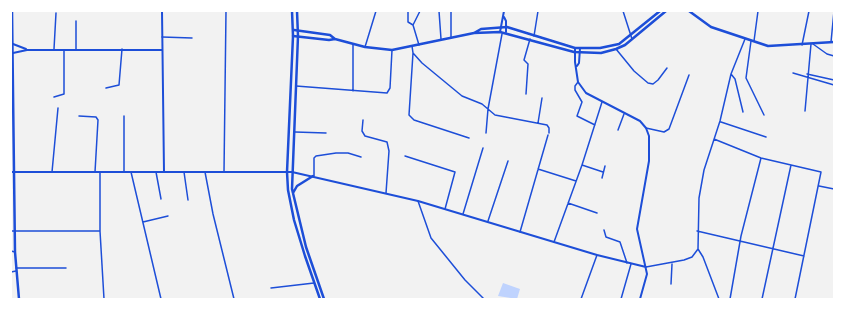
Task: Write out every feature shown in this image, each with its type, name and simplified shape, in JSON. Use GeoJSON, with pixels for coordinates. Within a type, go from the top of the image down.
{"type":"FeatureCollection","features":[{"type":"Feature","properties":{"kind":"main road"},"geometry":{"type":"LineString","coordinates":[[12,11],[12,172],[15,252],[19,299]]}},
{"type":"Feature","properties":{"kind":"main road"},"geometry":{"type":"LineString","coordinates":[[162,11],[164,172]]}},
{"type":"Feature","properties":{"kind":"main road"},"geometry":{"type":"LineString","coordinates":[[292,11],[294,30],[287,172],[294,220],[320,299]]}},
{"type":"Feature","properties":{"kind":"main road"},"geometry":{"type":"LineString","coordinates":[[297,11],[298,36],[292,172],[293,194],[306,247],[324,299]]}},
{"type":"Feature","properties":{"kind":"main road"},"geometry":{"type":"LineString","coordinates":[[504,11],[507,28],[506,32]]}},
{"type":"Feature","properties":{"kind":"main road"},"geometry":{"type":"LineString","coordinates":[[294,30],[330,35],[335,39],[365,47],[392,50],[474,33],[506,32],[574,52],[614,46],[631,36],[660,11]]}},
{"type":"Feature","properties":{"kind":"main road"},"geometry":{"type":"LineString","coordinates":[[474,33],[481,29],[501,27],[580,50],[601,53],[616,50],[666,11]]}},
{"type":"Feature","properties":{"kind":"main road"},"geometry":{"type":"LineString","coordinates":[[690,11],[710,27],[768,46],[832,42]]}},
{"type":"Feature","properties":{"kind":"main road"},"geometry":{"type":"LineString","coordinates":[[501,32],[504,17]]}},
{"type":"Feature","properties":{"kind":"main road"},"geometry":{"type":"LineString","coordinates":[[293,36],[330,40],[335,39]]}},
{"type":"Feature","properties":{"kind":"main road"},"geometry":{"type":"LineString","coordinates":[[13,44],[27,50]]}},
{"type":"Feature","properties":{"kind":"main road"},"geometry":{"type":"LineString","coordinates":[[574,48],[578,82],[586,93],[640,121],[646,128],[650,142],[649,160],[637,234],[648,274],[640,299]]}},
{"type":"Feature","properties":{"kind":"main road"},"geometry":{"type":"LineString","coordinates":[[12,51],[162,50]]}},
{"type":"Feature","properties":{"kind":"main road"},"geometry":{"type":"LineString","coordinates":[[577,66],[579,63],[580,50]]}},
{"type":"Feature","properties":{"kind":"main road"},"geometry":{"type":"LineString","coordinates":[[12,172],[292,172],[386,192],[488,221],[597,255],[646,267]]}},
{"type":"Feature","properties":{"kind":"main road"},"geometry":{"type":"LineString","coordinates":[[293,194],[297,186],[313,176]]}},
{"type":"Feature","properties":{"kind":"street"},"geometry":{"type":"LineString","coordinates":[[224,172],[226,11]]}},
{"type":"Feature","properties":{"kind":"street"},"geometry":{"type":"LineString","coordinates":[[287,11],[292,11]]}},
{"type":"Feature","properties":{"kind":"street"},"geometry":{"type":"LineString","coordinates":[[365,47],[376,11]]}},
{"type":"Feature","properties":{"kind":"street"},"geometry":{"type":"LineString","coordinates":[[408,11],[408,22],[413,25],[419,45]]}},
{"type":"Feature","properties":{"kind":"street"},"geometry":{"type":"LineString","coordinates":[[413,25],[420,11]]}},
{"type":"Feature","properties":{"kind":"street"},"geometry":{"type":"LineString","coordinates":[[439,11],[441,40]]}},
{"type":"Feature","properties":{"kind":"street"},"geometry":{"type":"LineString","coordinates":[[451,11],[451,38]]}},
{"type":"Feature","properties":{"kind":"street"},"geometry":{"type":"LineString","coordinates":[[534,36],[538,11]]}},
{"type":"Feature","properties":{"kind":"street"},"geometry":{"type":"LineString","coordinates":[[623,11],[632,39]]}},
{"type":"Feature","properties":{"kind":"street"},"geometry":{"type":"LineString","coordinates":[[758,11],[746,78],[764,115]]}},
{"type":"Feature","properties":{"kind":"street"},"geometry":{"type":"LineString","coordinates":[[802,44],[809,11]]}},
{"type":"Feature","properties":{"kind":"street"},"geometry":{"type":"LineString","coordinates":[[832,42],[834,11]]}},
{"type":"Feature","properties":{"kind":"street"},"geometry":{"type":"LineString","coordinates":[[54,50],[56,13]]}},
{"type":"Feature","properties":{"kind":"street"},"geometry":{"type":"LineString","coordinates":[[76,21],[76,50]]}},
{"type":"Feature","properties":{"kind":"street"},"geometry":{"type":"LineString","coordinates":[[486,134],[488,109],[501,32]]}},
{"type":"Feature","properties":{"kind":"street"},"geometry":{"type":"LineString","coordinates":[[162,37],[192,38]]}},
{"type":"Feature","properties":{"kind":"street"},"geometry":{"type":"LineString","coordinates":[[526,94],[528,64],[524,60],[530,39]]}},
{"type":"Feature","properties":{"kind":"street"},"geometry":{"type":"LineString","coordinates":[[719,299],[703,257],[698,249],[697,231],[699,198],[704,170],[720,121],[731,74],[745,39]]}},
{"type":"Feature","properties":{"kind":"street"},"geometry":{"type":"LineString","coordinates":[[353,44],[353,91]]}},
{"type":"Feature","properties":{"kind":"street"},"geometry":{"type":"LineString","coordinates":[[812,44],[816,48],[834,56]]}},
{"type":"Feature","properties":{"kind":"street"},"geometry":{"type":"LineString","coordinates":[[805,111],[807,76],[812,44]]}},
{"type":"Feature","properties":{"kind":"street"},"geometry":{"type":"LineString","coordinates":[[412,46],[413,53],[410,115],[414,120],[469,138]]}},
{"type":"Feature","properties":{"kind":"street"},"geometry":{"type":"LineString","coordinates":[[54,97],[64,94],[64,50]]}},
{"type":"Feature","properties":{"kind":"street"},"geometry":{"type":"LineString","coordinates":[[106,88],[119,85],[122,50]]}},
{"type":"Feature","properties":{"kind":"street"},"geometry":{"type":"LineString","coordinates":[[296,86],[353,91],[389,92],[392,50]]}},
{"type":"Feature","properties":{"kind":"street"},"geometry":{"type":"LineString","coordinates":[[616,50],[634,72],[648,83],[653,84],[667,68]]}},
{"type":"Feature","properties":{"kind":"street"},"geometry":{"type":"LineString","coordinates":[[413,53],[462,96],[482,104],[495,115],[547,126],[549,128],[549,134],[520,232]]}},
{"type":"Feature","properties":{"kind":"street"},"geometry":{"type":"LineString","coordinates":[[793,73],[834,80]]}},
{"type":"Feature","properties":{"kind":"street"},"geometry":{"type":"LineString","coordinates":[[731,74],[735,79],[743,112]]}},
{"type":"Feature","properties":{"kind":"street"},"geometry":{"type":"LineString","coordinates":[[646,128],[664,132],[670,129],[689,75]]}},
{"type":"Feature","properties":{"kind":"street"},"geometry":{"type":"LineString","coordinates":[[807,76],[834,85]]}},
{"type":"Feature","properties":{"kind":"street"},"geometry":{"type":"LineString","coordinates":[[578,82],[575,86],[575,90],[582,102],[577,116],[578,119],[595,126]]}},
{"type":"Feature","properties":{"kind":"street"},"geometry":{"type":"LineString","coordinates":[[538,124],[542,98]]}},
{"type":"Feature","properties":{"kind":"street"},"geometry":{"type":"LineString","coordinates":[[554,242],[582,165],[602,102]]}},
{"type":"Feature","properties":{"kind":"street"},"geometry":{"type":"LineString","coordinates":[[52,172],[58,108]]}},
{"type":"Feature","properties":{"kind":"street"},"geometry":{"type":"LineString","coordinates":[[618,130],[625,112]]}},
{"type":"Feature","properties":{"kind":"street"},"geometry":{"type":"LineString","coordinates":[[79,116],[96,117],[98,120],[95,172]]}},
{"type":"Feature","properties":{"kind":"street"},"geometry":{"type":"LineString","coordinates":[[124,116],[124,172]]}},
{"type":"Feature","properties":{"kind":"street"},"geometry":{"type":"LineString","coordinates":[[363,120],[362,131],[365,136],[387,142],[389,151],[386,192]]}},
{"type":"Feature","properties":{"kind":"street"},"geometry":{"type":"LineString","coordinates":[[720,121],[766,137]]}},
{"type":"Feature","properties":{"kind":"street"},"geometry":{"type":"LineString","coordinates":[[294,132],[326,134]]}},
{"type":"Feature","properties":{"kind":"street"},"geometry":{"type":"LineString","coordinates":[[714,140],[761,158],[821,172],[795,299]]}},
{"type":"Feature","properties":{"kind":"street"},"geometry":{"type":"LineString","coordinates":[[463,214],[483,148]]}},
{"type":"Feature","properties":{"kind":"street"},"geometry":{"type":"LineString","coordinates":[[313,176],[314,158],[316,156],[348,153],[361,157]]}},
{"type":"Feature","properties":{"kind":"street"},"geometry":{"type":"LineString","coordinates":[[405,156],[455,172],[445,209]]}},
{"type":"Feature","properties":{"kind":"street"},"geometry":{"type":"LineString","coordinates":[[730,299],[741,240],[761,158]]}},
{"type":"Feature","properties":{"kind":"street"},"geometry":{"type":"LineString","coordinates":[[488,221],[508,161]]}},
{"type":"Feature","properties":{"kind":"street"},"geometry":{"type":"LineString","coordinates":[[582,165],[603,172]]}},
{"type":"Feature","properties":{"kind":"street"},"geometry":{"type":"LineString","coordinates":[[762,299],[791,165]]}},
{"type":"Feature","properties":{"kind":"street"},"geometry":{"type":"LineString","coordinates":[[602,178],[605,166]]}},
{"type":"Feature","properties":{"kind":"street"},"geometry":{"type":"LineString","coordinates":[[538,169],[576,181]]}},
{"type":"Feature","properties":{"kind":"street"},"geometry":{"type":"LineString","coordinates":[[100,172],[100,231],[104,299]]}},
{"type":"Feature","properties":{"kind":"street"},"geometry":{"type":"LineString","coordinates":[[131,172],[161,299]]}},
{"type":"Feature","properties":{"kind":"street"},"geometry":{"type":"LineString","coordinates":[[156,172],[161,200]]}},
{"type":"Feature","properties":{"kind":"street"},"geometry":{"type":"LineString","coordinates":[[184,172],[188,200]]}},
{"type":"Feature","properties":{"kind":"street"},"geometry":{"type":"LineString","coordinates":[[205,172],[213,214],[234,299]]}},
{"type":"Feature","properties":{"kind":"street"},"geometry":{"type":"LineString","coordinates":[[819,186],[834,189]]}},
{"type":"Feature","properties":{"kind":"street"},"geometry":{"type":"LineString","coordinates":[[418,201],[431,238],[465,280],[484,299]]}},
{"type":"Feature","properties":{"kind":"street"},"geometry":{"type":"LineString","coordinates":[[568,203],[597,213]]}},
{"type":"Feature","properties":{"kind":"street"},"geometry":{"type":"LineString","coordinates":[[143,222],[168,216]]}},
{"type":"Feature","properties":{"kind":"street"},"geometry":{"type":"LineString","coordinates":[[604,230],[606,237],[620,242],[627,263]]}},
{"type":"Feature","properties":{"kind":"street"},"geometry":{"type":"LineString","coordinates":[[11,231],[100,231]]}},
{"type":"Feature","properties":{"kind":"street"},"geometry":{"type":"LineString","coordinates":[[697,231],[741,240],[804,256]]}},
{"type":"Feature","properties":{"kind":"street"},"geometry":{"type":"LineString","coordinates":[[646,267],[672,264],[692,257],[698,249]]}},
{"type":"Feature","properties":{"kind":"street"},"geometry":{"type":"LineString","coordinates":[[11,251],[15,252]]}},
{"type":"Feature","properties":{"kind":"street"},"geometry":{"type":"LineString","coordinates":[[581,299],[597,255]]}},
{"type":"Feature","properties":{"kind":"street"},"geometry":{"type":"LineString","coordinates":[[621,299],[631,264]]}},
{"type":"Feature","properties":{"kind":"street"},"geometry":{"type":"LineString","coordinates":[[671,284],[672,264]]}},
{"type":"Feature","properties":{"kind":"street"},"geometry":{"type":"LineString","coordinates":[[11,272],[16,270],[66,268]]}},
{"type":"Feature","properties":{"kind":"street"},"geometry":{"type":"LineString","coordinates":[[271,288],[314,283]]}},
{"type":"Feature","properties":{"kind":"water"},"geometry":{"type":"Polygon","coordinates":[[[503,283],[520,289],[517,299],[498,296],[503,283]]]}}]}
